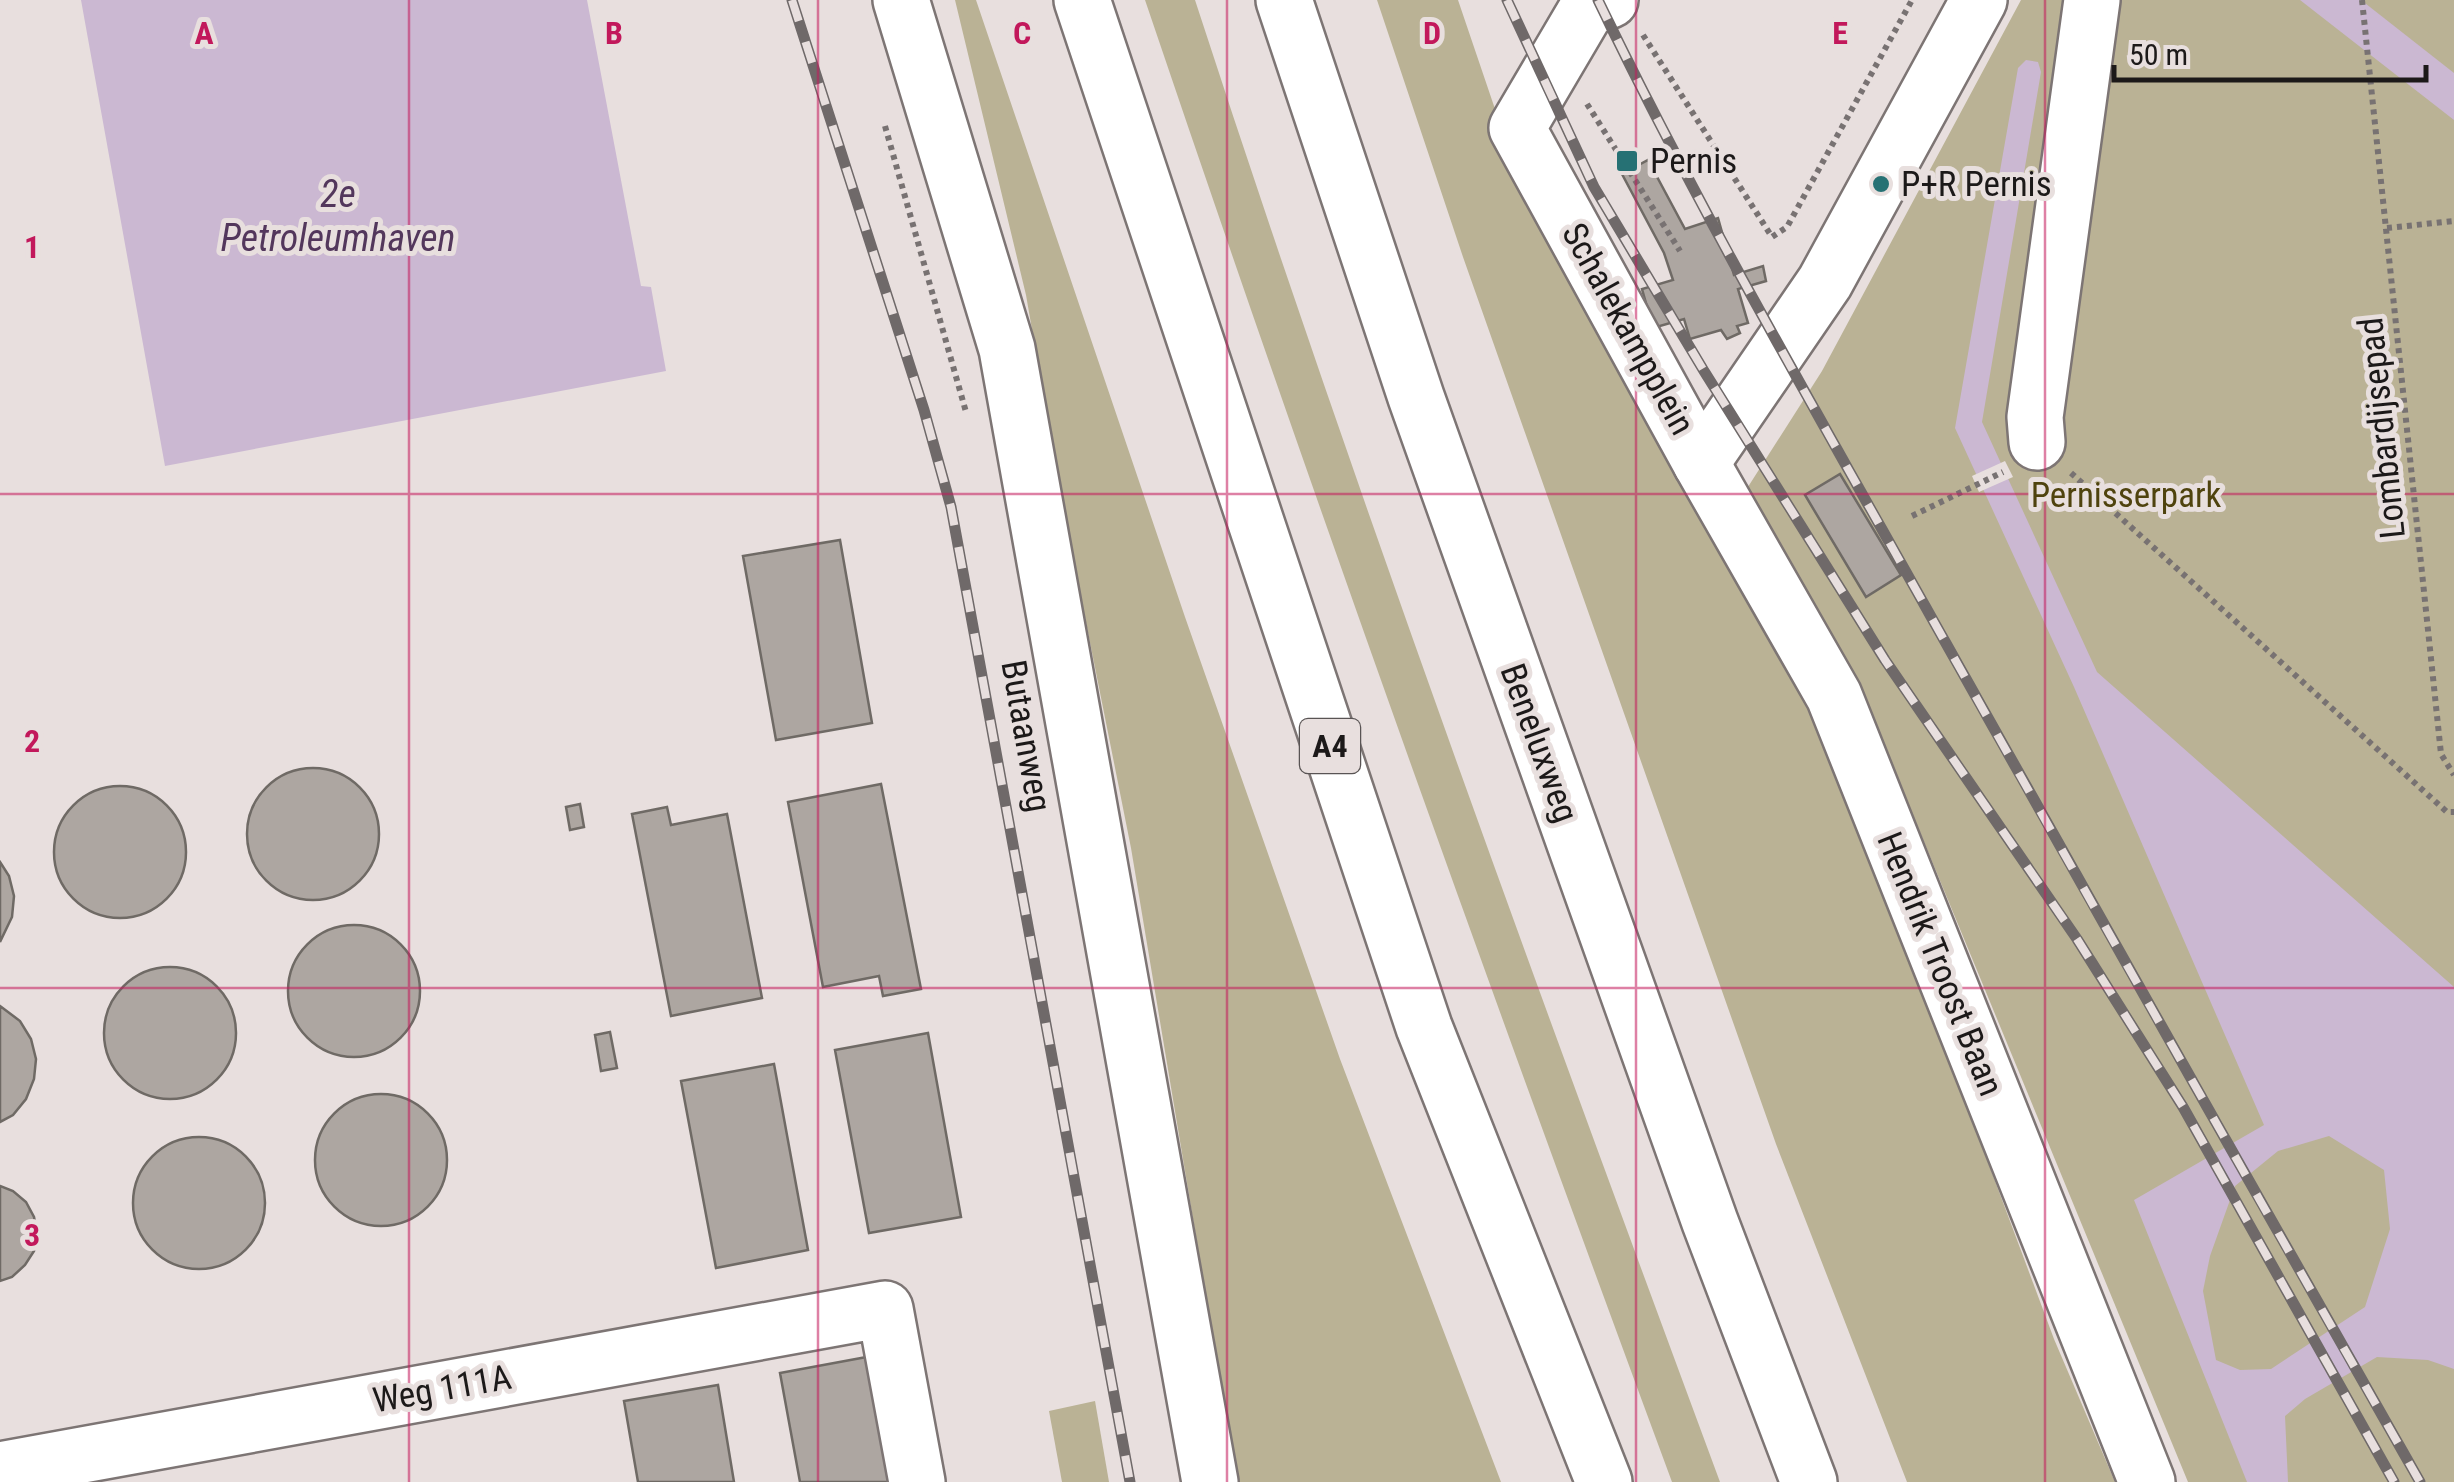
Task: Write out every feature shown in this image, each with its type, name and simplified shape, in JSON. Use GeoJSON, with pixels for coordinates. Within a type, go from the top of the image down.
{"type":"FeatureCollection","features":[{"type":"Feature","properties":{"kind":"main road","name":"Butaanweg"},"geometry":{"type":"LineString","coordinates":[[901,0],[1007,349],[1210,1482]]}},
{"type":"Feature","properties":{"kind":"main road","name":"A4"},"geometry":{"type":"LineString","coordinates":[[1082,0],[1424,1027],[1604,1482]]}},
{"type":"Feature","properties":{"kind":"main road","name":"Beneluxweg"},"geometry":{"type":"LineString","coordinates":[[1284,0],[1416,397],[1710,1222],[1809,1482]]}},
{"type":"Feature","properties":{"kind":"main road","name":"Schalekampplein"},"geometry":{"type":"LineString","coordinates":[[1627,18],[1586,9],[1517,128],[1701,462],[1825,282],[1979,0]]}},
{"type":"Feature","properties":{"kind":"main road"},"geometry":{"type":"LineString","coordinates":[[2026,454],[2035,416],[2092,0]]}},
{"type":"Feature","properties":{"kind":"main road","name":"Hendrik Troost Baan"},"geometry":{"type":"LineString","coordinates":[[1701,462],[1834,696],[2147,1482]]}},
{"type":"Feature","properties":{"kind":"main road","name":"Weg 111A"},"geometry":{"type":"LineString","coordinates":[[0,1470],[885,1309],[916,1482]]}},
{"type":"Feature","properties":{"kind":"path"},"geometry":{"type":"LineString","coordinates":[[1627,18],[1772,237],[1787,227],[1912,0]]}},
{"type":"Feature","properties":{"kind":"path","name":"Lombardijsepad"},"geometry":{"type":"LineString","coordinates":[[2362,0],[2441,754],[2454,776]]}},
{"type":"Feature","properties":{"kind":"path"},"geometry":{"type":"LineString","coordinates":[[1558,58],[1680,251]]}},
{"type":"Feature","properties":{"kind":"path"},"geometry":{"type":"LineString","coordinates":[[881,112],[966,412]]}},
{"type":"Feature","properties":{"kind":"path"},"geometry":{"type":"LineString","coordinates":[[2387,228],[2454,221]]}},
{"type":"Feature","properties":{"kind":"path"},"geometry":{"type":"LineString","coordinates":[[1912,516],[2026,454],[2447,812],[2454,812]]}},
{"type":"Feature","properties":{"kind":"green space"},"geometry":{"type":"Polygon","coordinates":[[[955,0],[976,0],[1340,1059],[1501,1482],[1237,1482],[1131,848],[1062,502],[1026,295],[955,0]]]}},
{"type":"Feature","properties":{"kind":"green space"},"geometry":{"type":"Polygon","coordinates":[[[1145,0],[1195,0],[1384,558],[1720,1482],[1672,1482],[1403,743],[1145,0]]]}},
{"type":"Feature","properties":{"kind":"green space"},"geometry":{"type":"Polygon","coordinates":[[[1377,0],[1458,0],[1495,109],[1498,142],[1833,747],[2054,1339],[2115,1482],[1907,1482],[1776,1144],[1463,257],[1377,0]]]}},
{"type":"Feature","properties":{"kind":"green space","name":"Pernisserpark"},"geometry":{"type":"Polygon","coordinates":[[[2021,0],[2454,0],[2454,1482],[2188,1482],[1868,706],[1746,490],[1822,371],[2021,0]]]}},
{"type":"Feature","properties":{"kind":"green space"},"geometry":{"type":"Polygon","coordinates":[[[1095,1401],[1109,1482],[1062,1482],[1049,1411],[1095,1401]]]}},
{"type":"Feature","properties":{"kind":"water","name":"2e Petroleumhaven"},"geometry":{"type":"Polygon","coordinates":[[[81,0],[587,0],[641,286],[651,287],[666,371],[165,466],[81,0]]]}},
{"type":"Feature","properties":{"kind":"water"},"geometry":{"type":"Polygon","coordinates":[[[2300,0],[2361,0],[2454,73],[2454,120],[2300,0]]]}},
{"type":"Feature","properties":{"kind":"water"},"geometry":{"type":"Polygon","coordinates":[[[2026,60],[2038,62],[2041,72],[1982,422],[2097,672],[2454,987],[2454,1369],[2428,1360],[2377,1357],[2305,1399],[2285,1416],[2288,1482],[2247,1482],[2134,1200],[2264,1125],[2074,687],[1955,428],[2018,68],[2026,60]],[[2329,1136],[2278,1151],[2235,1186],[2210,1256],[2203,1291],[2216,1360],[2240,1370],[2271,1369],[2365,1307],[2390,1229],[2384,1170],[2329,1136]]]}},
{"type":"Feature","properties":{"kind":"pier"},"geometry":{"type":"Polygon","coordinates":[[[2005,461],[2013,477],[1979,492],[1972,476],[2005,461]]]}},
{"type":"Feature","properties":{"kind":"building"},"geometry":{"type":"Polygon","coordinates":[[[1648,160],[1685,229],[1718,218],[1734,275],[1763,266],[1766,281],[1738,289],[1748,323],[1737,326],[1740,333],[1727,339],[1721,330],[1690,339],[1684,319],[1653,328],[1642,289],[1673,280],[1664,253],[1622,174],[1648,160]]]}},
{"type":"Feature","properties":{"kind":"building"},"geometry":{"type":"Polygon","coordinates":[[[1840,474],[1901,575],[1866,597],[1805,495],[1840,474]]]}},
{"type":"Feature","properties":{"kind":"building"},"geometry":{"type":"Polygon","coordinates":[[[840,540],[872,723],[776,740],[743,556],[840,540]]]}},
{"type":"Feature","properties":{"kind":"building"},"geometry":{"type":"Polygon","coordinates":[[[313,768],[338,773],[360,787],[374,809],[379,834],[374,859],[360,881],[338,895],[313,900],[288,895],[266,881],[252,859],[247,834],[252,809],[266,787],[288,773],[313,768]]]}},
{"type":"Feature","properties":{"kind":"building"},"geometry":{"type":"Polygon","coordinates":[[[881,784],[921,989],[883,996],[879,976],[823,987],[788,802],[881,784]]]}},
{"type":"Feature","properties":{"kind":"building"},"geometry":{"type":"Polygon","coordinates":[[[120,786],[145,791],[167,805],[181,827],[186,852],[181,877],[167,899],[145,913],[120,918],[95,913],[73,899],[59,877],[54,852],[59,827],[73,805],[95,791],[120,786]]]}},
{"type":"Feature","properties":{"kind":"building"},"geometry":{"type":"Polygon","coordinates":[[[580,804],[584,827],[570,830],[566,807],[580,804]]]}},
{"type":"Feature","properties":{"kind":"building"},"geometry":{"type":"Polygon","coordinates":[[[667,807],[671,825],[727,814],[762,998],[671,1016],[632,814],[667,807]]]}},
{"type":"Feature","properties":{"kind":"building"},"geometry":{"type":"Polygon","coordinates":[[[0,862],[14,896],[12,917],[0,942],[0,862]]]}},
{"type":"Feature","properties":{"kind":"building"},"geometry":{"type":"Polygon","coordinates":[[[354,925],[379,930],[401,944],[415,966],[420,991],[415,1016],[401,1038],[379,1052],[354,1057],[329,1052],[307,1038],[293,1016],[288,991],[293,966],[307,944],[329,930],[354,925]]]}},
{"type":"Feature","properties":{"kind":"building"},"geometry":{"type":"Polygon","coordinates":[[[170,967],[195,972],[217,986],[231,1008],[236,1033],[231,1058],[217,1080],[195,1094],[170,1099],[145,1094],[123,1080],[109,1058],[104,1033],[109,1008],[123,986],[145,972],[170,967]]]}},
{"type":"Feature","properties":{"kind":"building"},"geometry":{"type":"Polygon","coordinates":[[[0,1006],[20,1021],[31,1039],[36,1059],[26,1099],[13,1115],[0,1122],[0,1006]]]}},
{"type":"Feature","properties":{"kind":"building"},"geometry":{"type":"Polygon","coordinates":[[[610,1032],[617,1068],[601,1071],[595,1035],[610,1032]]]}},
{"type":"Feature","properties":{"kind":"building"},"geometry":{"type":"Polygon","coordinates":[[[928,1033],[961,1217],[869,1233],[835,1050],[928,1033]]]}},
{"type":"Feature","properties":{"kind":"building"},"geometry":{"type":"Polygon","coordinates":[[[774,1064],[808,1250],[716,1268],[681,1081],[774,1064]]]}},
{"type":"Feature","properties":{"kind":"building"},"geometry":{"type":"Polygon","coordinates":[[[381,1094],[406,1099],[428,1113],[442,1135],[447,1160],[442,1185],[428,1207],[406,1221],[381,1226],[356,1221],[334,1207],[320,1185],[315,1160],[320,1135],[334,1113],[356,1099],[381,1094]]]}},
{"type":"Feature","properties":{"kind":"building"},"geometry":{"type":"Polygon","coordinates":[[[199,1137],[224,1142],[246,1156],[260,1178],[265,1203],[260,1228],[246,1250],[224,1264],[199,1269],[174,1264],[152,1250],[138,1228],[133,1203],[138,1178],[152,1156],[174,1142],[199,1137]]]}},
{"type":"Feature","properties":{"kind":"building"},"geometry":{"type":"Polygon","coordinates":[[[0,1186],[26,1202],[37,1233],[34,1251],[25,1265],[12,1277],[0,1281],[0,1186]]]}},
{"type":"Feature","properties":{"kind":"building"},"geometry":{"type":"Polygon","coordinates":[[[872,1356],[895,1482],[800,1482],[780,1373],[872,1356]]]}},
{"type":"Feature","properties":{"kind":"building"},"geometry":{"type":"Polygon","coordinates":[[[718,1385],[734,1482],[638,1482],[624,1401],[718,1385]]]}},
{"type":"Feature","properties":{"kind":"railway"},"geometry":{"type":"LineString","coordinates":[[792,0],[924,410],[951,507],[1130,1482]]}},
{"type":"Feature","properties":{"kind":"railway"},"geometry":{"type":"LineString","coordinates":[[1507,0],[1594,187],[1704,371],[1885,660],[2077,939],[2183,1107],[2394,1482]]}},
{"type":"Feature","properties":{"kind":"railway"},"geometry":{"type":"LineString","coordinates":[[1598,0],[1761,313],[2420,1482]]}},
{"type":"Feature","properties":{"kind":"place","name":"Pernis"},"geometry":{"type":"Point","coordinates":[1627,161]}},
{"type":"Feature","properties":{"kind":"place","name":"P+R Pernis"},"geometry":{"type":"Point","coordinates":[1881,184]}}]}
